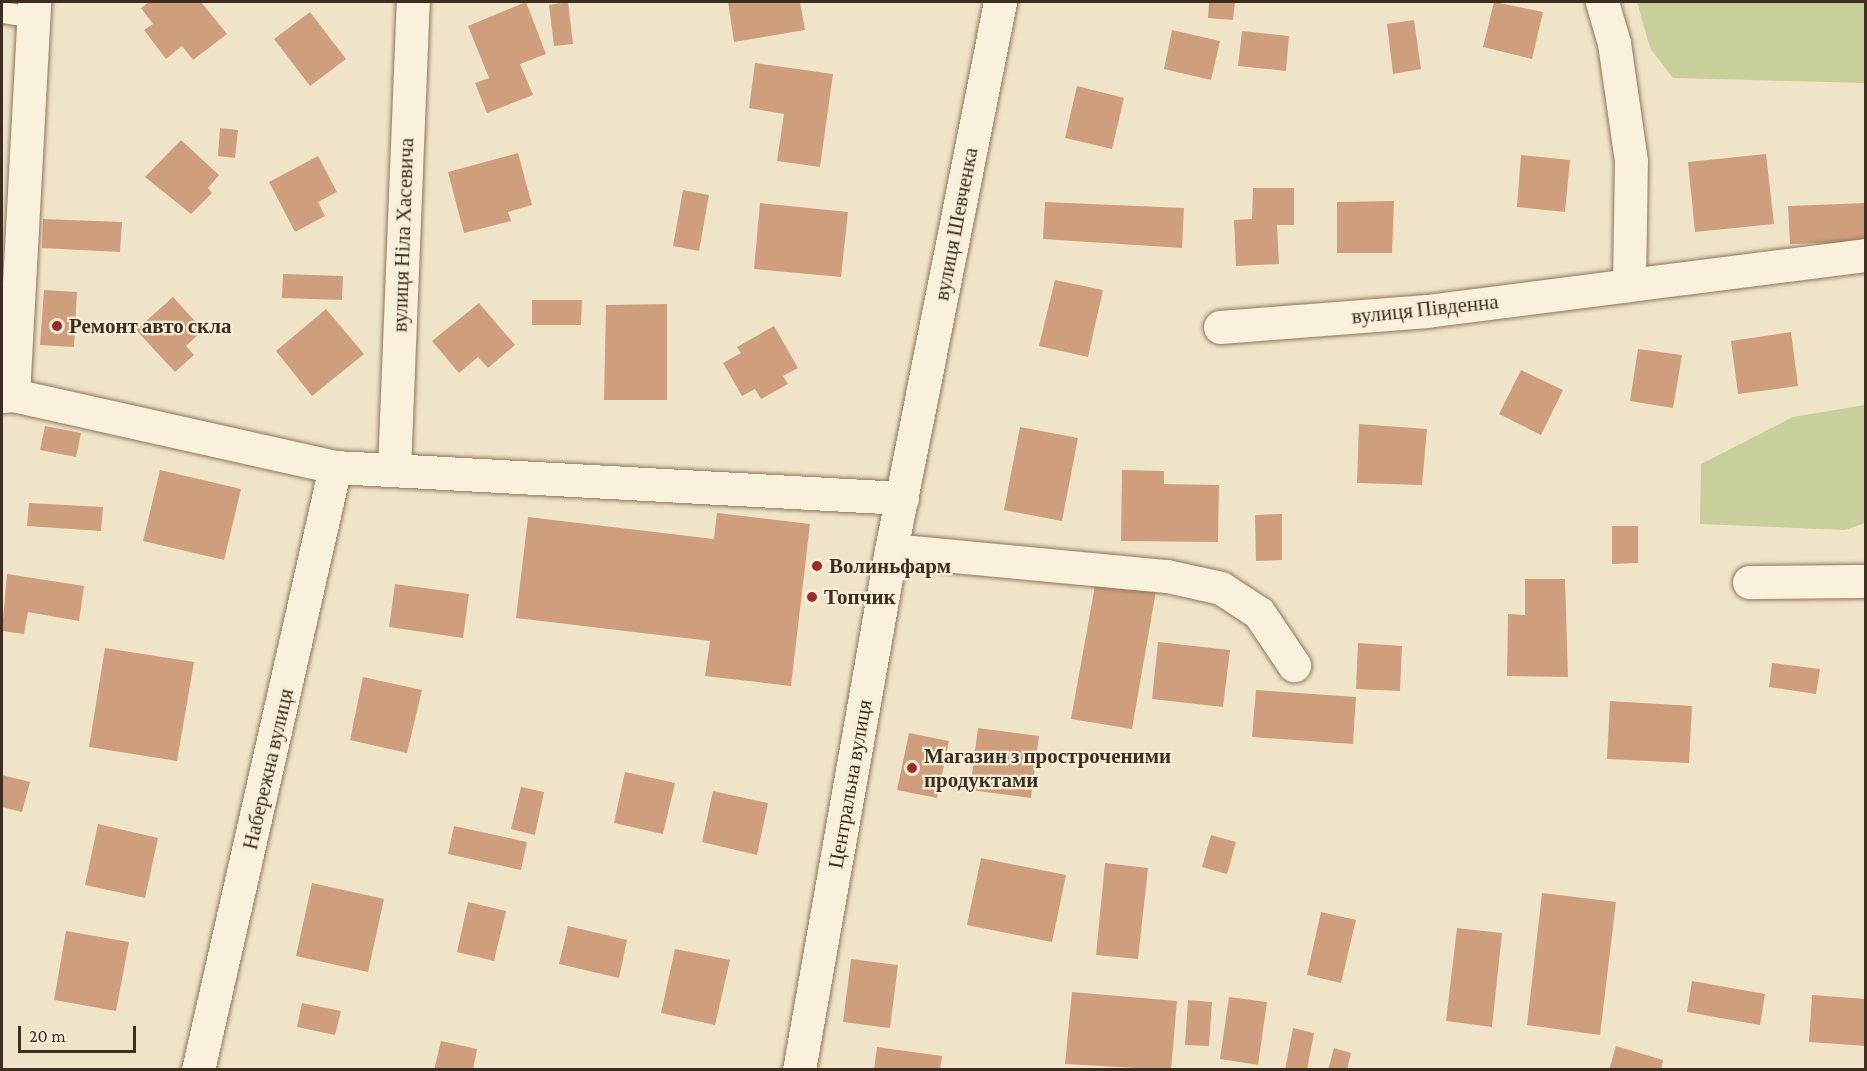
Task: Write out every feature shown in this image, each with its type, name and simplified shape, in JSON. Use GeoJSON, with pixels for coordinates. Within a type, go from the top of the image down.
{"type":"FeatureCollection","features":[{"type":"Feature","properties":{"kind":"street","name":"вулиця Ніла Хасевича"},"geometry":{"type":"LineString","coordinates":[[394,469],[413,2]]}},
{"type":"Feature","properties":{"kind":"street","name":"вулиця Шевченка"},"geometry":{"type":"LineString","coordinates":[[902,498],[1000,2]]}},
{"type":"Feature","properties":{"kind":"street"},"geometry":{"type":"LineString","coordinates":[[1602,2],[1614,43],[1631,161],[1629,285]]}},
{"type":"Feature","properties":{"kind":"street"},"geometry":{"type":"LineString","coordinates":[[23,10],[7,396],[335,467],[902,498]]}},
{"type":"Feature","properties":{"kind":"street","name":"вулиця Південна"},"geometry":{"type":"LineString","coordinates":[[1220,327],[1427,311],[1866,255]]}},
{"type":"Feature","properties":{"kind":"street","name":"Набережна вулиця"},"geometry":{"type":"LineString","coordinates":[[198,1070],[335,467]]}},
{"type":"Feature","properties":{"kind":"street","name":"Центральна вулиця"},"geometry":{"type":"LineString","coordinates":[[799,1070],[902,498]]}},
{"type":"Feature","properties":{"kind":"street"},"geometry":{"type":"LineString","coordinates":[[891,550],[1167,576],[1221,588],[1259,614],[1294,665]]}},
{"type":"Feature","properties":{"kind":"street"},"geometry":{"type":"LineString","coordinates":[[1749,582],[1866,580]]}},
{"type":"Feature","properties":{"kind":"green space"},"geometry":{"type":"Polygon","coordinates":[[[1637,2],[1865,2],[1865,83],[1673,78],[1650,48],[1637,2]]]}},
{"type":"Feature","properties":{"kind":"green space"},"geometry":{"type":"Polygon","coordinates":[[[1865,405],[1865,523],[1845,530],[1700,524],[1701,464],[1793,417],[1865,405]]]}},
{"type":"Feature","properties":{"kind":"building"},"geometry":{"type":"Polygon","coordinates":[[[149,2],[201,2],[227,34],[193,60],[182,46],[166,59],[144,30],[153,24],[141,8],[149,2]]]}},
{"type":"Feature","properties":{"kind":"building"},"geometry":{"type":"Polygon","coordinates":[[[526,2],[546,54],[520,64],[533,95],[487,113],[475,83],[489,78],[468,26],[526,2]]]}},
{"type":"Feature","properties":{"kind":"building"},"geometry":{"type":"Polygon","coordinates":[[[568,2],[573,44],[554,46],[549,5],[568,2]]]}},
{"type":"Feature","properties":{"kind":"building"},"geometry":{"type":"Polygon","coordinates":[[[728,2],[800,2],[805,30],[734,42],[728,2]]]}},
{"type":"Feature","properties":{"kind":"building"},"geometry":{"type":"Polygon","coordinates":[[[1209,2],[1235,2],[1233,20],[1208,18],[1209,2]]]}},
{"type":"Feature","properties":{"kind":"building"},"geometry":{"type":"Polygon","coordinates":[[[1494,2],[1543,12],[1532,59],[1483,47],[1494,2]]]}},
{"type":"Feature","properties":{"kind":"building"},"geometry":{"type":"Polygon","coordinates":[[[310,12],[346,59],[310,86],[274,39],[310,12]]]}},
{"type":"Feature","properties":{"kind":"building"},"geometry":{"type":"Polygon","coordinates":[[[1414,20],[1421,69],[1393,74],[1387,24],[1414,20]]]}},
{"type":"Feature","properties":{"kind":"building"},"geometry":{"type":"Polygon","coordinates":[[[1172,30],[1220,41],[1211,80],[1164,69],[1172,30]]]}},
{"type":"Feature","properties":{"kind":"building"},"geometry":{"type":"Polygon","coordinates":[[[1242,31],[1289,36],[1286,71],[1238,66],[1242,31]]]}},
{"type":"Feature","properties":{"kind":"building"},"geometry":{"type":"Polygon","coordinates":[[[755,63],[833,74],[820,167],[777,161],[784,114],[749,108],[755,63]]]}},
{"type":"Feature","properties":{"kind":"building"},"geometry":{"type":"Polygon","coordinates":[[[1077,86],[1124,98],[1112,149],[1065,138],[1077,86]]]}},
{"type":"Feature","properties":{"kind":"building"},"geometry":{"type":"Polygon","coordinates":[[[220,128],[238,130],[235,158],[218,156],[220,128]]]}},
{"type":"Feature","properties":{"kind":"building"},"geometry":{"type":"Polygon","coordinates":[[[181,140],[219,175],[208,188],[212,193],[191,214],[145,177],[181,140]]]}},
{"type":"Feature","properties":{"kind":"building"},"geometry":{"type":"Polygon","coordinates":[[[518,153],[532,205],[508,212],[511,221],[464,233],[448,172],[518,153]]]}},
{"type":"Feature","properties":{"kind":"building"},"geometry":{"type":"Polygon","coordinates":[[[1766,154],[1774,224],[1695,232],[1688,162],[1766,154]]]}},
{"type":"Feature","properties":{"kind":"building"},"geometry":{"type":"Polygon","coordinates":[[[1521,155],[1570,160],[1565,212],[1517,207],[1521,155]]]}},
{"type":"Feature","properties":{"kind":"building"},"geometry":{"type":"Polygon","coordinates":[[[318,156],[337,192],[318,202],[325,216],[295,232],[269,182],[318,156]]]}},
{"type":"Feature","properties":{"kind":"building"},"geometry":{"type":"Polygon","coordinates":[[[1253,188],[1294,188],[1294,225],[1277,225],[1279,264],[1236,266],[1234,220],[1252,219],[1253,188]]]}},
{"type":"Feature","properties":{"kind":"building"},"geometry":{"type":"Polygon","coordinates":[[[683,190],[709,195],[699,251],[673,246],[683,190]]]}},
{"type":"Feature","properties":{"kind":"building"},"geometry":{"type":"Polygon","coordinates":[[[1394,201],[1392,253],[1337,253],[1337,202],[1394,201]]]}},
{"type":"Feature","properties":{"kind":"building"},"geometry":{"type":"Polygon","coordinates":[[[1045,202],[1184,208],[1182,248],[1043,239],[1045,202]]]}},
{"type":"Feature","properties":{"kind":"building"},"geometry":{"type":"Polygon","coordinates":[[[760,203],[848,212],[841,277],[754,269],[760,203]]]}},
{"type":"Feature","properties":{"kind":"building"},"geometry":{"type":"Polygon","coordinates":[[[1866,203],[1866,242],[1790,244],[1788,206],[1866,203]]]}},
{"type":"Feature","properties":{"kind":"building"},"geometry":{"type":"Polygon","coordinates":[[[43,219],[122,222],[120,252],[42,248],[43,219]]]}},
{"type":"Feature","properties":{"kind":"building"},"geometry":{"type":"Polygon","coordinates":[[[283,274],[343,276],[342,300],[282,298],[283,274]]]}},
{"type":"Feature","properties":{"kind":"building"},"geometry":{"type":"Polygon","coordinates":[[[1055,280],[1103,290],[1088,357],[1039,346],[1055,280]]]}},
{"type":"Feature","properties":{"kind":"building"},"geometry":{"type":"Polygon","coordinates":[[[44,290],[77,292],[74,347],[40,345],[44,290]]]}},
{"type":"Feature","properties":{"kind":"building"},"geometry":{"type":"Polygon","coordinates":[[[173,297],[203,330],[186,346],[194,355],[175,372],[136,330],[173,297]]]}},
{"type":"Feature","properties":{"kind":"building"},"geometry":{"type":"Polygon","coordinates":[[[532,300],[582,300],[581,325],[532,325],[532,300]]]}},
{"type":"Feature","properties":{"kind":"building"},"geometry":{"type":"Polygon","coordinates":[[[479,303],[515,345],[488,368],[478,357],[459,373],[432,341],[479,303]]]}},
{"type":"Feature","properties":{"kind":"building"},"geometry":{"type":"Polygon","coordinates":[[[667,304],[667,400],[604,400],[606,305],[667,304]]]}},
{"type":"Feature","properties":{"kind":"building"},"geometry":{"type":"Polygon","coordinates":[[[326,309],[364,354],[312,396],[276,351],[326,309]]]}},
{"type":"Feature","properties":{"kind":"building"},"geometry":{"type":"Polygon","coordinates":[[[774,326],[798,368],[783,376],[788,384],[761,399],[755,389],[742,396],[723,363],[741,353],[737,347],[774,326]]]}},
{"type":"Feature","properties":{"kind":"building"},"geometry":{"type":"Polygon","coordinates":[[[1791,332],[1798,386],[1738,394],[1731,341],[1791,332]]]}},
{"type":"Feature","properties":{"kind":"building"},"geometry":{"type":"Polygon","coordinates":[[[1638,349],[1682,355],[1673,408],[1630,401],[1638,349]]]}},
{"type":"Feature","properties":{"kind":"building"},"geometry":{"type":"Polygon","coordinates":[[[1521,370],[1563,390],[1541,435],[1499,414],[1521,370]]]}},
{"type":"Feature","properties":{"kind":"building"},"geometry":{"type":"Polygon","coordinates":[[[1359,424],[1427,429],[1422,485],[1357,483],[1359,424]]]}},
{"type":"Feature","properties":{"kind":"building"},"geometry":{"type":"Polygon","coordinates":[[[45,426],[81,433],[76,457],[40,450],[45,426]]]}},
{"type":"Feature","properties":{"kind":"building"},"geometry":{"type":"Polygon","coordinates":[[[1020,427],[1078,438],[1062,521],[1004,510],[1020,427]]]}},
{"type":"Feature","properties":{"kind":"building"},"geometry":{"type":"Polygon","coordinates":[[[160,470],[241,489],[224,560],[143,541],[160,470]]]}},
{"type":"Feature","properties":{"kind":"building"},"geometry":{"type":"Polygon","coordinates":[[[1122,470],[1164,471],[1164,484],[1219,485],[1218,542],[1121,541],[1122,470]]]}},
{"type":"Feature","properties":{"kind":"building"},"geometry":{"type":"Polygon","coordinates":[[[29,503],[103,507],[101,531],[27,526],[29,503]]]}},
{"type":"Feature","properties":{"kind":"building"},"geometry":{"type":"Polygon","coordinates":[[[717,513],[810,524],[791,686],[705,676],[710,641],[516,618],[528,517],[714,539],[717,513]]]}},
{"type":"Feature","properties":{"kind":"building"},"geometry":{"type":"Polygon","coordinates":[[[1282,514],[1282,560],[1256,561],[1255,515],[1282,514]]]}},
{"type":"Feature","properties":{"kind":"building"},"geometry":{"type":"Polygon","coordinates":[[[1612,526],[1638,526],[1638,563],[1612,564],[1612,526]]]}},
{"type":"Feature","properties":{"kind":"building"},"geometry":{"type":"Polygon","coordinates":[[[7,574],[84,586],[79,621],[28,612],[24,634],[2,631],[7,574]]]}},
{"type":"Feature","properties":{"kind":"building"},"geometry":{"type":"Polygon","coordinates":[[[1525,579],[1565,579],[1568,677],[1507,676],[1508,614],[1525,615],[1525,579]]]}},
{"type":"Feature","properties":{"kind":"building"},"geometry":{"type":"Polygon","coordinates":[[[1096,580],[1156,591],[1132,729],[1071,719],[1096,580]]]}},
{"type":"Feature","properties":{"kind":"building"},"geometry":{"type":"Polygon","coordinates":[[[395,584],[469,594],[463,638],[389,627],[395,584]]]}},
{"type":"Feature","properties":{"kind":"building"},"geometry":{"type":"Polygon","coordinates":[[[1158,642],[1230,650],[1223,707],[1152,699],[1158,642]]]}},
{"type":"Feature","properties":{"kind":"building"},"geometry":{"type":"Polygon","coordinates":[[[1358,643],[1402,646],[1400,691],[1356,689],[1358,643]]]}},
{"type":"Feature","properties":{"kind":"building"},"geometry":{"type":"Polygon","coordinates":[[[105,648],[194,662],[177,761],[89,747],[105,648]]]}},
{"type":"Feature","properties":{"kind":"building"},"geometry":{"type":"Polygon","coordinates":[[[1772,663],[1820,669],[1816,694],[1769,687],[1772,663]]]}},
{"type":"Feature","properties":{"kind":"building"},"geometry":{"type":"Polygon","coordinates":[[[363,677],[422,690],[407,753],[350,740],[363,677]]]}},
{"type":"Feature","properties":{"kind":"building"},"geometry":{"type":"Polygon","coordinates":[[[1256,690],[1356,697],[1353,744],[1252,737],[1256,690]]]}},
{"type":"Feature","properties":{"kind":"building"},"geometry":{"type":"Polygon","coordinates":[[[1610,701],[1692,706],[1689,763],[1607,759],[1610,701]]]}},
{"type":"Feature","properties":{"kind":"building"},"geometry":{"type":"Polygon","coordinates":[[[978,728],[1039,736],[1031,798],[970,790],[978,728]]]}},
{"type":"Feature","properties":{"kind":"building"},"geometry":{"type":"Polygon","coordinates":[[[909,733],[949,741],[937,798],[897,790],[909,733]]]}},
{"type":"Feature","properties":{"kind":"building"},"geometry":{"type":"Polygon","coordinates":[[[625,772],[675,783],[663,834],[614,823],[625,772]]]}},
{"type":"Feature","properties":{"kind":"building"},"geometry":{"type":"Polygon","coordinates":[[[2,775],[30,782],[22,812],[2,807],[2,775]]]}},
{"type":"Feature","properties":{"kind":"building"},"geometry":{"type":"Polygon","coordinates":[[[521,787],[544,792],[535,835],[511,829],[521,787]]]}},
{"type":"Feature","properties":{"kind":"building"},"geometry":{"type":"Polygon","coordinates":[[[713,791],[768,803],[757,855],[702,842],[713,791]]]}},
{"type":"Feature","properties":{"kind":"building"},"geometry":{"type":"Polygon","coordinates":[[[98,824],[158,838],[145,898],[85,885],[98,824]]]}},
{"type":"Feature","properties":{"kind":"building"},"geometry":{"type":"Polygon","coordinates":[[[454,826],[527,842],[521,870],[448,854],[454,826]]]}},
{"type":"Feature","properties":{"kind":"building"},"geometry":{"type":"Polygon","coordinates":[[[1211,835],[1236,842],[1227,874],[1202,867],[1211,835]]]}},
{"type":"Feature","properties":{"kind":"building"},"geometry":{"type":"Polygon","coordinates":[[[981,858],[1066,875],[1052,942],[967,925],[981,858]]]}},
{"type":"Feature","properties":{"kind":"building"},"geometry":{"type":"Polygon","coordinates":[[[1105,863],[1148,868],[1138,959],[1096,955],[1105,863]]]}},
{"type":"Feature","properties":{"kind":"building"},"geometry":{"type":"Polygon","coordinates":[[[312,883],[384,899],[368,972],[296,956],[312,883]]]}},
{"type":"Feature","properties":{"kind":"building"},"geometry":{"type":"Polygon","coordinates":[[[1542,893],[1616,902],[1600,1035],[1527,1025],[1542,893]]]}},
{"type":"Feature","properties":{"kind":"building"},"geometry":{"type":"Polygon","coordinates":[[[468,902],[506,911],[494,961],[457,952],[468,902]]]}},
{"type":"Feature","properties":{"kind":"building"},"geometry":{"type":"Polygon","coordinates":[[[1321,912],[1356,920],[1341,983],[1307,975],[1321,912]]]}},
{"type":"Feature","properties":{"kind":"building"},"geometry":{"type":"Polygon","coordinates":[[[568,926],[627,940],[619,978],[559,964],[568,926]]]}},
{"type":"Feature","properties":{"kind":"building"},"geometry":{"type":"Polygon","coordinates":[[[1457,928],[1502,933],[1492,1027],[1446,1021],[1457,928]]]}},
{"type":"Feature","properties":{"kind":"building"},"geometry":{"type":"Polygon","coordinates":[[[66,931],[129,942],[116,1011],[54,1000],[66,931]]]}},
{"type":"Feature","properties":{"kind":"building"},"geometry":{"type":"Polygon","coordinates":[[[675,949],[730,960],[715,1025],[661,1013],[675,949]]]}},
{"type":"Feature","properties":{"kind":"building"},"geometry":{"type":"Polygon","coordinates":[[[851,959],[898,965],[890,1028],[843,1022],[851,959]]]}},
{"type":"Feature","properties":{"kind":"building"},"geometry":{"type":"Polygon","coordinates":[[[1692,981],[1765,994],[1760,1025],[1687,1012],[1692,981]]]}},
{"type":"Feature","properties":{"kind":"building"},"geometry":{"type":"Polygon","coordinates":[[[1072,992],[1177,1001],[1171,1070],[1065,1064],[1072,992]]]}},
{"type":"Feature","properties":{"kind":"building"},"geometry":{"type":"Polygon","coordinates":[[[1812,995],[1866,999],[1866,1046],[1809,1042],[1812,995]]]}},
{"type":"Feature","properties":{"kind":"building"},"geometry":{"type":"Polygon","coordinates":[[[1229,997],[1267,1002],[1258,1065],[1220,1059],[1229,997]]]}},
{"type":"Feature","properties":{"kind":"building"},"geometry":{"type":"Polygon","coordinates":[[[1188,1000],[1212,1002],[1209,1046],[1185,1045],[1188,1000]]]}},
{"type":"Feature","properties":{"kind":"building"},"geometry":{"type":"Polygon","coordinates":[[[302,1003],[341,1011],[335,1035],[297,1027],[302,1003]]]}},
{"type":"Feature","properties":{"kind":"building"},"geometry":{"type":"Polygon","coordinates":[[[1293,1028],[1314,1033],[1307,1070],[1285,1070],[1293,1028]]]}},
{"type":"Feature","properties":{"kind":"building"},"geometry":{"type":"Polygon","coordinates":[[[441,1041],[477,1049],[473,1070],[434,1070],[441,1041]]]}},
{"type":"Feature","properties":{"kind":"building"},"geometry":{"type":"Polygon","coordinates":[[[1616,1046],[1663,1060],[1661,1070],[1609,1070],[1616,1046]]]}},
{"type":"Feature","properties":{"kind":"building"},"geometry":{"type":"Polygon","coordinates":[[[877,1047],[942,1056],[940,1070],[874,1070],[877,1047]]]}},
{"type":"Feature","properties":{"kind":"building"},"geometry":{"type":"Polygon","coordinates":[[[1334,1048],[1351,1053],[1347,1070],[1328,1070],[1334,1048]]]}},
{"type":"Feature","properties":{"kind":"place","name":"Ремонт авто скла"},"geometry":{"type":"Point","coordinates":[57,326]}},
{"type":"Feature","properties":{"kind":"place","name":"Волиньфарм"},"geometry":{"type":"Point","coordinates":[817,566]}},
{"type":"Feature","properties":{"kind":"place","name":"Топчик"},"geometry":{"type":"Point","coordinates":[812,597]}},
{"type":"Feature","properties":{"kind":"place","name":"Магазин з простроченими продуктами"},"geometry":{"type":"Point","coordinates":[912,768]}}]}
